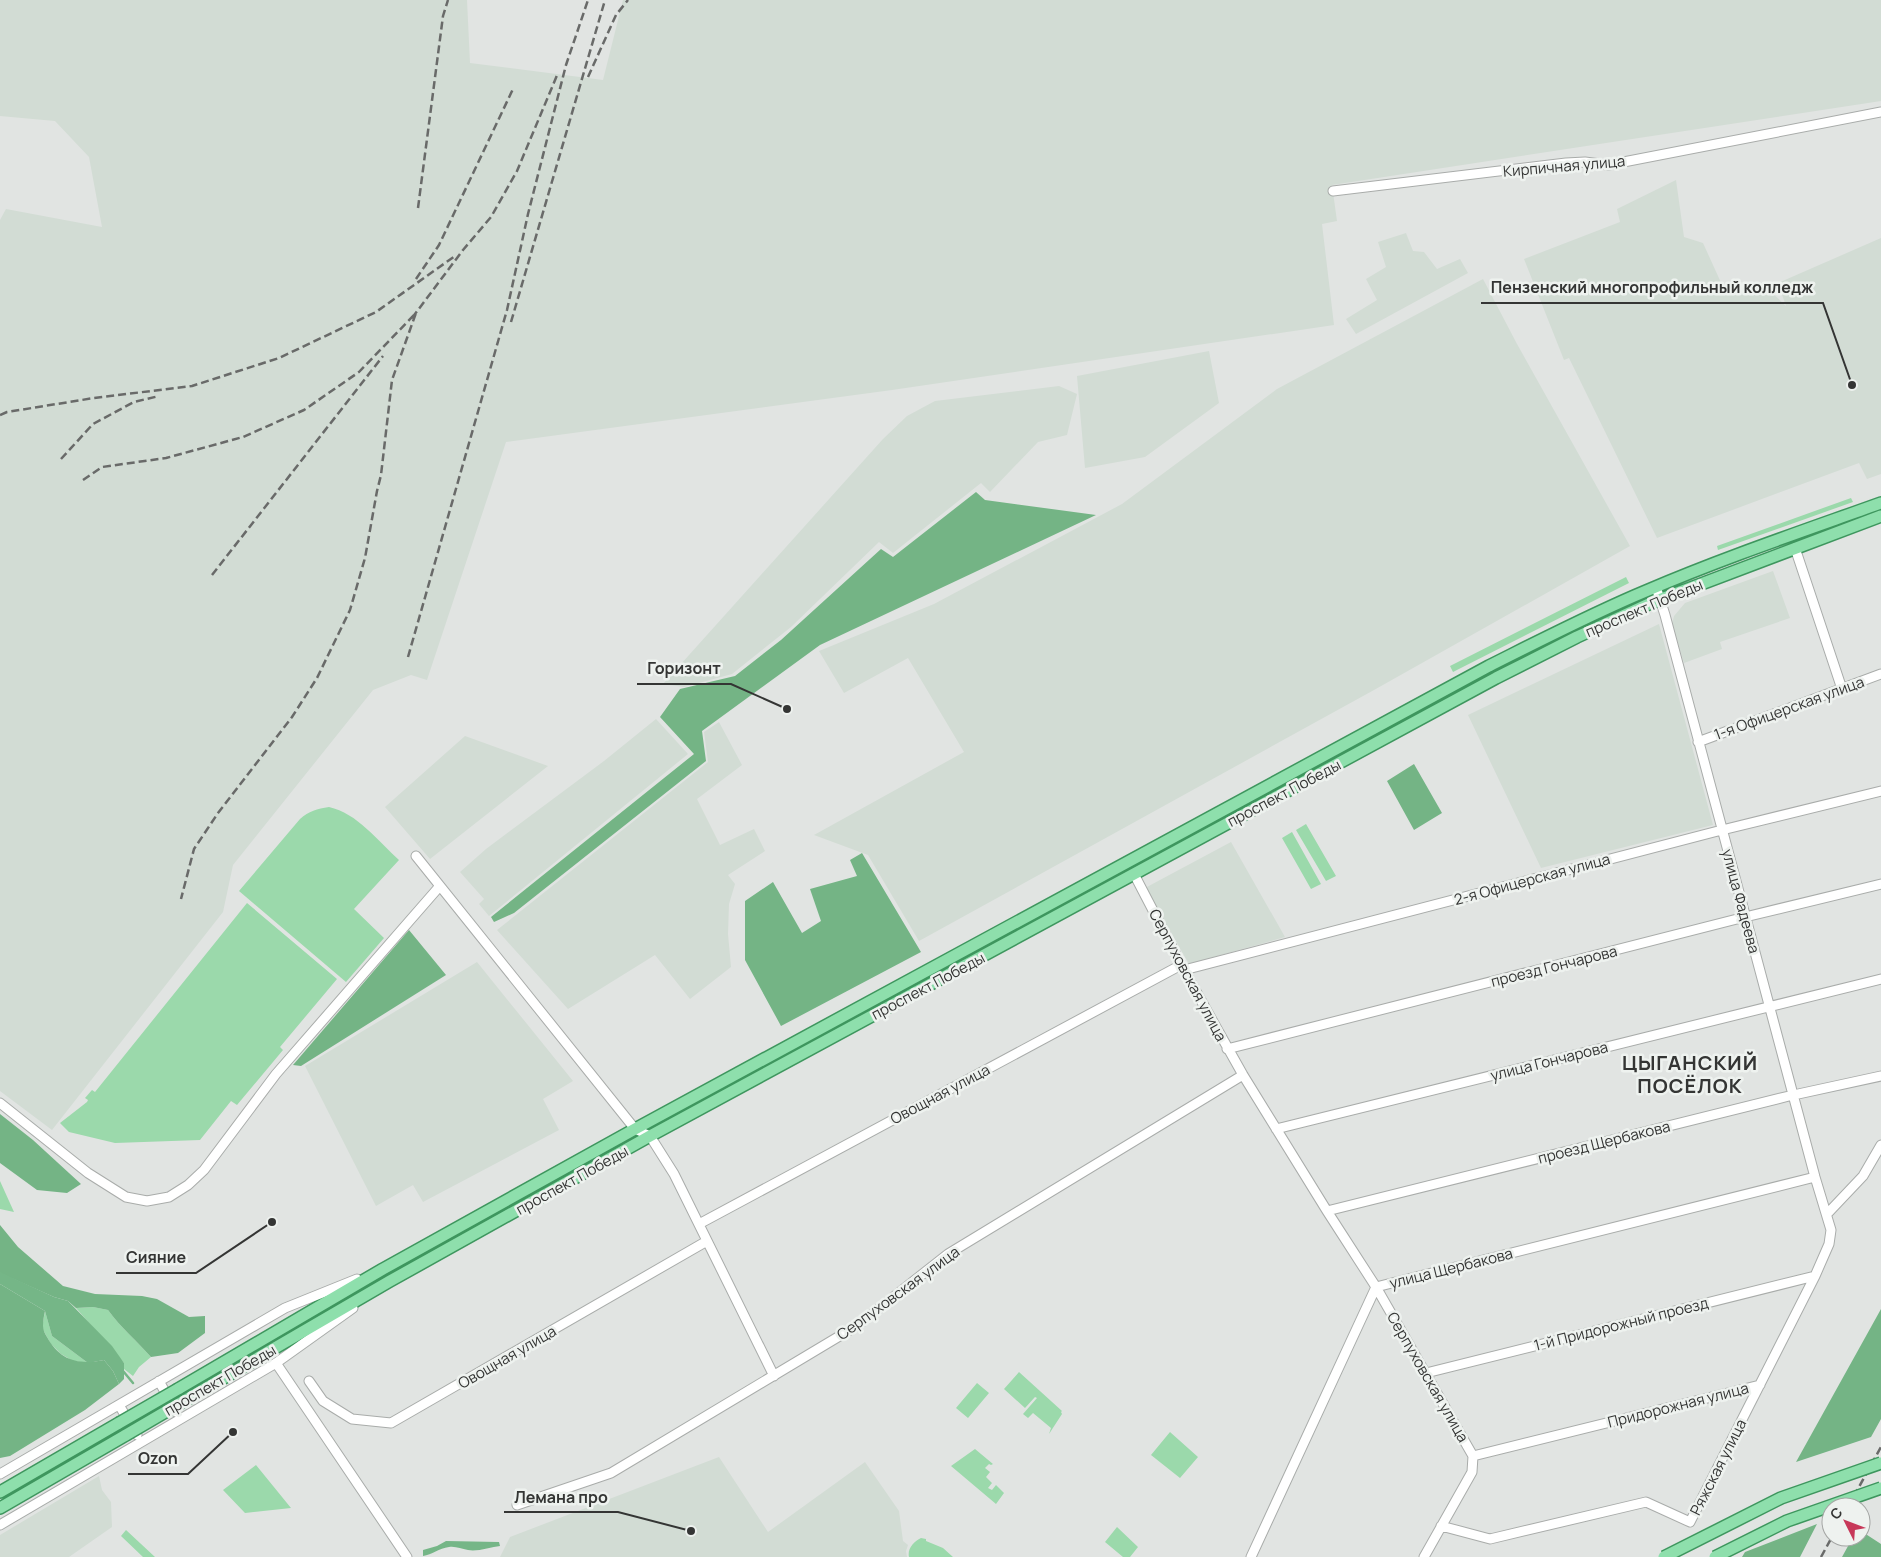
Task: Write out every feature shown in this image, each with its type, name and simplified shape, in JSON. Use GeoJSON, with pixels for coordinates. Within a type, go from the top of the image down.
{"type":"FeatureCollection","features":[{"type":"Feature","properties":{"kind":"main road","name":"проспект Победы"},"geometry":{"type":"LineString","coordinates":[[0,1492],[383,1269],[635,1129],[1489,666],[1572,625],[1656,587],[1881,503]]}},
{"type":"Feature","properties":{"kind":"main road","name":"проспект Победы"},"geometry":{"type":"LineString","coordinates":[[0,1508],[390,1280],[650,1136],[1496,678],[1578,637],[1660,600],[1795,548],[1880,519]]}},
{"type":"Feature","properties":{"kind":"main road"},"geometry":{"type":"LineString","coordinates":[[1664,1557],[1780,1498],[1881,1463]]}},
{"type":"Feature","properties":{"kind":"main road"},"geometry":{"type":"LineString","coordinates":[[1715,1557],[1787,1521],[1881,1488]]}},
{"type":"Feature","properties":{"kind":"street","name":"Кирпичная улица"},"geometry":{"type":"LineString","coordinates":[[1333,192],[1566,163],[1585,162],[1608,165],[1881,112]]}},
{"type":"Feature","properties":{"kind":"street"},"geometry":{"type":"LineString","coordinates":[[1795,548],[1842,689]]}},
{"type":"Feature","properties":{"kind":"street","name":"улица Фадеева"},"geometry":{"type":"LineString","coordinates":[[1656,587],[1815,1177],[1827,1214]]}},
{"type":"Feature","properties":{"kind":"street","name":"1-я Офицерская улица"},"geometry":{"type":"LineString","coordinates":[[1698,742],[1881,674]]}},
{"type":"Feature","properties":{"kind":"street","name":"2-я Офицерская улица"},"geometry":{"type":"LineString","coordinates":[[1183,968],[1722,829],[1881,791]]}},
{"type":"Feature","properties":{"kind":"street"},"geometry":{"type":"LineString","coordinates":[[416,856],[635,1129],[650,1136],[674,1174],[774,1376]]}},
{"type":"Feature","properties":{"kind":"street","name":"Серпуховская улица"},"geometry":{"type":"LineString","coordinates":[[1134,874],[1227,1049],[1376,1287],[1474,1456],[1472,1472],[1424,1557]]}},
{"type":"Feature","properties":{"kind":"street","name":"проезд Гончарова"},"geometry":{"type":"LineString","coordinates":[[1227,1049],[1881,884]]}},
{"type":"Feature","properties":{"kind":"street"},"geometry":{"type":"LineString","coordinates":[[0,1103],[88,1173],[126,1197],[148,1201],[170,1197],[188,1185],[204,1170],[276,1074],[439,887]]}},
{"type":"Feature","properties":{"kind":"street","name":"Овощная улица"},"geometry":{"type":"LineString","coordinates":[[699,1224],[1183,968]]}},
{"type":"Feature","properties":{"kind":"street","name":"улица Гончарова"},"geometry":{"type":"LineString","coordinates":[[1276,1129],[1881,979]]}},
{"type":"Feature","properties":{"kind":"street","name":"Серпуховская улица"},"geometry":{"type":"LineString","coordinates":[[517,1505],[611,1473],[858,1325],[948,1254],[1243,1075]]}},
{"type":"Feature","properties":{"kind":"street","name":"проезд Щербакова"},"geometry":{"type":"LineString","coordinates":[[1327,1211],[1793,1095],[1881,1076]]}},
{"type":"Feature","properties":{"kind":"street"},"geometry":{"type":"LineString","coordinates":[[1827,1214],[1863,1176],[1881,1145]]}},
{"type":"Feature","properties":{"kind":"street","name":"улица Щербакова"},"geometry":{"type":"LineString","coordinates":[[1251,1557],[1376,1287],[1815,1177]]}},
{"type":"Feature","properties":{"kind":"street","name":"Придорожная улица"},"geometry":{"type":"LineString","coordinates":[[1474,1456],[1760,1385],[1829,1244],[1831,1230],[1827,1214]]}},
{"type":"Feature","properties":{"kind":"street","name":"Овощная улица"},"geometry":{"type":"LineString","coordinates":[[309,1381],[323,1401],[352,1419],[391,1423],[707,1241]]}},
{"type":"Feature","properties":{"kind":"street"},"geometry":{"type":"LineString","coordinates":[[0,1474],[285,1308],[383,1269]]}},
{"type":"Feature","properties":{"kind":"street","name":"1-й Придорожный проезд"},"geometry":{"type":"LineString","coordinates":[[1426,1373],[1815,1276]]}},
{"type":"Feature","properties":{"kind":"street"},"geometry":{"type":"LineString","coordinates":[[0,1525],[276,1363],[390,1280]]}},
{"type":"Feature","properties":{"kind":"street"},"geometry":{"type":"LineString","coordinates":[[276,1363],[407,1557]]}},
{"type":"Feature","properties":{"kind":"street"},"geometry":{"type":"LineString","coordinates":[[159,1381],[180,1419]]}},
{"type":"Feature","properties":{"kind":"street","name":"Ряжская улица"},"geometry":{"type":"LineString","coordinates":[[1441,1526],[1490,1539],[1646,1502],[1690,1522],[1760,1385]]}},
{"type":"Feature","properties":{"kind":"street"},"geometry":{"type":"LineString","coordinates":[[119,1404],[141,1442]]}},
{"type":"Feature","properties":{"kind":"shaded area"},"geometry":{"type":"Polygon","coordinates":[[[0,0],[467,0],[470,63],[603,80],[623,0],[1881,0],[1881,101],[1332,185],[1337,221],[1322,224],[1334,325],[892,390],[506,442],[427,680],[411,675],[373,690],[233,865],[223,912],[52,1130],[0,1091],[0,220],[6,209],[102,227],[89,157],[55,121],[0,116],[0,0]]]}},
{"type":"Feature","properties":{"kind":"shaded area"},"geometry":{"type":"Polygon","coordinates":[[[1676,180],[1684,237],[1703,243],[1723,287],[1731,294],[1767,288],[1786,306],[1778,283],[1881,238],[1881,474],[1867,479],[1859,463],[1657,538],[1569,358],[1564,360],[1524,259],[1620,222],[1617,209],[1676,180]]]}},
{"type":"Feature","properties":{"kind":"shaded area"},"geometry":{"type":"Polygon","coordinates":[[[1406,233],[1413,251],[1424,252],[1437,269],[1460,259],[1468,273],[1356,334],[1346,319],[1377,300],[1366,279],[1386,267],[1378,242],[1406,233]]]}},
{"type":"Feature","properties":{"kind":"shaded area"},"geometry":{"type":"Polygon","coordinates":[[[1483,279],[1517,344],[1630,546],[1374,690],[919,941],[868,855],[814,835],[964,752],[908,658],[844,693],[819,651],[934,604],[1122,504],[1277,389],[1483,279]]]}},
{"type":"Feature","properties":{"kind":"shaded area"},"geometry":{"type":"Polygon","coordinates":[[[1209,351],[1219,403],[1145,457],[1085,468],[1077,376],[1209,351]]]}},
{"type":"Feature","properties":{"kind":"shaded area"},"geometry":{"type":"Polygon","coordinates":[[[1059,386],[1077,394],[1067,435],[1038,442],[990,492],[981,483],[893,553],[879,542],[791,627],[732,674],[684,687],[663,684],[883,439],[907,416],[935,401],[1059,386]]]}},
{"type":"Feature","properties":{"kind":"shaded area"},"geometry":{"type":"Polygon","coordinates":[[[976,492],[985,500],[1096,515],[820,645],[702,731],[706,761],[514,913],[494,922],[491,917],[694,754],[660,717],[680,689],[735,676],[781,640],[881,549],[893,557],[976,492]]]}},
{"type":"Feature","properties":{"kind":"shaded area"},"geometry":{"type":"Polygon","coordinates":[[[1851,498],[1853,502],[1718,550],[1717,546],[1851,498]]]}},
{"type":"Feature","properties":{"kind":"shaded area"},"geometry":{"type":"Polygon","coordinates":[[[1773,571],[1790,618],[1720,642],[1722,649],[1684,663],[1672,624],[1674,616],[1685,603],[1773,571]]]}},
{"type":"Feature","properties":{"kind":"shaded area"},"geometry":{"type":"Polygon","coordinates":[[[1626,577],[1629,583],[1453,672],[1450,666],[1626,577]]]}},
{"type":"Feature","properties":{"kind":"shaded area"},"geometry":{"type":"Polygon","coordinates":[[[1659,624],[1713,825],[1541,868],[1468,715],[1659,624]]]}},
{"type":"Feature","properties":{"kind":"shaded area"},"geometry":{"type":"Polygon","coordinates":[[[656,719],[688,754],[489,916],[479,904],[484,899],[460,872],[486,849],[604,761],[656,719]]]}},
{"type":"Feature","properties":{"kind":"shaded area"},"geometry":{"type":"Polygon","coordinates":[[[719,722],[742,765],[697,799],[720,845],[754,829],[765,851],[728,875],[735,884],[729,904],[728,934],[731,967],[690,999],[655,955],[568,1009],[497,930],[708,762],[704,732],[719,722]]]}},
{"type":"Feature","properties":{"kind":"shaded area"},"geometry":{"type":"Polygon","coordinates":[[[465,736],[548,766],[430,859],[385,807],[465,736]]]}},
{"type":"Feature","properties":{"kind":"shaded area"},"geometry":{"type":"Polygon","coordinates":[[[1414,764],[1442,813],[1414,830],[1387,781],[1414,764]]]}},
{"type":"Feature","properties":{"kind":"shaded area"},"geometry":{"type":"Polygon","coordinates":[[[329,807],[339,810],[358,821],[399,860],[354,909],[384,938],[346,982],[239,891],[300,819],[313,811],[329,807]]]}},
{"type":"Feature","properties":{"kind":"shaded area"},"geometry":{"type":"Polygon","coordinates":[[[1306,824],[1336,876],[1326,881],[1296,830],[1306,824]]]}},
{"type":"Feature","properties":{"kind":"shaded area"},"geometry":{"type":"Polygon","coordinates":[[[1292,832],[1321,884],[1311,889],[1282,838],[1292,832]]]}},
{"type":"Feature","properties":{"kind":"shaded area"},"geometry":{"type":"Polygon","coordinates":[[[1231,842],[1285,937],[1189,964],[1145,888],[1231,842]]]}},
{"type":"Feature","properties":{"kind":"shaded area"},"geometry":{"type":"Polygon","coordinates":[[[862,853],[921,952],[781,1026],[745,960],[745,901],[773,882],[802,933],[821,921],[810,889],[857,876],[850,860],[862,853]]]}},
{"type":"Feature","properties":{"kind":"shaded area"},"geometry":{"type":"Polygon","coordinates":[[[247,903],[337,979],[280,1047],[283,1050],[237,1105],[231,1101],[200,1140],[115,1143],[69,1132],[60,1123],[87,1102],[88,1100],[85,1098],[92,1090],[95,1092],[247,903]]]}},
{"type":"Feature","properties":{"kind":"shaded area"},"geometry":{"type":"Polygon","coordinates":[[[409,930],[446,975],[301,1066],[293,1065],[409,930]]]}},
{"type":"Feature","properties":{"kind":"shaded area"},"geometry":{"type":"Polygon","coordinates":[[[477,962],[573,1081],[543,1099],[559,1130],[423,1202],[413,1185],[376,1206],[305,1066],[477,962]]]}},
{"type":"Feature","properties":{"kind":"shaded area"},"geometry":{"type":"Polygon","coordinates":[[[0,1114],[33,1140],[81,1184],[67,1193],[37,1190],[0,1163],[0,1114]]]}},
{"type":"Feature","properties":{"kind":"shaded area"},"geometry":{"type":"Polygon","coordinates":[[[0,1181],[14,1212],[0,1209],[0,1181]]]}},
{"type":"Feature","properties":{"kind":"shaded area"},"geometry":{"type":"Polygon","coordinates":[[[0,1225],[18,1247],[63,1286],[95,1294],[142,1296],[157,1299],[189,1317],[205,1316],[205,1333],[178,1353],[151,1357],[108,1310],[93,1307],[76,1308],[68,1301],[54,1297],[0,1273],[0,1225]]]}},
{"type":"Feature","properties":{"kind":"shaded area"},"geometry":{"type":"Polygon","coordinates":[[[0,1272],[54,1297],[68,1301],[112,1346],[124,1363],[124,1379],[119,1384],[113,1371],[104,1360],[88,1363],[52,1336],[45,1311],[0,1284],[0,1272]]]}},
{"type":"Feature","properties":{"kind":"shaded area"},"geometry":{"type":"Polygon","coordinates":[[[0,1284],[45,1311],[43,1327],[52,1345],[58,1351],[64,1356],[78,1361],[104,1360],[113,1371],[119,1384],[85,1410],[10,1456],[0,1458],[0,1284]]]}},
{"type":"Feature","properties":{"kind":"shaded area"},"geometry":{"type":"Polygon","coordinates":[[[93,1307],[108,1310],[151,1357],[139,1367],[133,1376],[124,1369],[124,1363],[76,1308],[93,1307]]]}},
{"type":"Feature","properties":{"kind":"shaded area"},"geometry":{"type":"Polygon","coordinates":[[[1881,1309],[1881,1419],[1871,1437],[1796,1462],[1881,1309]]]}},
{"type":"Feature","properties":{"kind":"shaded area"},"geometry":{"type":"Polygon","coordinates":[[[45,1311],[52,1336],[88,1363],[73,1361],[61,1354],[51,1344],[42,1328],[45,1311]]]}},
{"type":"Feature","properties":{"kind":"shaded area"},"geometry":{"type":"Polygon","coordinates":[[[1019,1372],[1062,1411],[1049,1434],[1051,1428],[1033,1413],[1028,1418],[1023,1414],[1037,1398],[1035,1397],[1025,1408],[1004,1389],[1019,1372]]]}},
{"type":"Feature","properties":{"kind":"shaded area"},"geometry":{"type":"Polygon","coordinates":[[[977,1383],[989,1393],[968,1418],[956,1408],[977,1383]]]}},
{"type":"Feature","properties":{"kind":"shaded area"},"geometry":{"type":"Polygon","coordinates":[[[1170,1432],[1198,1457],[1180,1478],[1151,1455],[1170,1432]]]}},
{"type":"Feature","properties":{"kind":"shaded area"},"geometry":{"type":"Polygon","coordinates":[[[975,1449],[993,1464],[989,1464],[985,1468],[990,1472],[986,1477],[992,1483],[988,1488],[992,1490],[996,1485],[1004,1493],[996,1504],[951,1466],[975,1449]]]}},
{"type":"Feature","properties":{"kind":"shaded area"},"geometry":{"type":"Polygon","coordinates":[[[719,1457],[768,1532],[865,1462],[899,1511],[903,1541],[908,1545],[907,1557],[500,1557],[510,1537],[719,1457]]]}},
{"type":"Feature","properties":{"kind":"shaded area"},"geometry":{"type":"Polygon","coordinates":[[[256,1465],[291,1508],[245,1513],[223,1490],[256,1465]]]}},
{"type":"Feature","properties":{"kind":"shaded area"},"geometry":{"type":"Polygon","coordinates":[[[99,1476],[102,1490],[111,1502],[112,1527],[69,1557],[0,1557],[0,1535],[99,1476]]]}},
{"type":"Feature","properties":{"kind":"shaded area"},"geometry":{"type":"Polygon","coordinates":[[[1817,1524],[1800,1557],[1742,1557],[1745,1552],[1817,1524]]]}},
{"type":"Feature","properties":{"kind":"shaded area"},"geometry":{"type":"Polygon","coordinates":[[[1117,1527],[1138,1547],[1130,1557],[1123,1557],[1105,1542],[1117,1527]]]}},
{"type":"Feature","properties":{"kind":"shaded area"},"geometry":{"type":"Polygon","coordinates":[[[126,1530],[155,1557],[143,1557],[121,1536],[126,1530]]]}},
{"type":"Feature","properties":{"kind":"shaded area"},"geometry":{"type":"Polygon","coordinates":[[[921,1538],[943,1548],[953,1557],[909,1557],[909,1551],[912,1546],[921,1538]]]}},
{"type":"Feature","properties":{"kind":"shaded area"},"geometry":{"type":"Polygon","coordinates":[[[1871,1538],[1881,1544],[1881,1557],[1842,1557],[1848,1547],[1871,1547],[1871,1538]]]}},
{"type":"Feature","properties":{"kind":"shaded area"},"geometry":{"type":"Polygon","coordinates":[[[446,1541],[499,1542],[500,1546],[480,1550],[449,1547],[423,1556],[423,1550],[446,1541]]]}},
{"type":"Feature","properties":{"kind":"waterway"},"geometry":{"type":"LineString","coordinates":[[123,1371],[133,1383]]}},
{"type":"Feature","properties":{"kind":"railway"},"geometry":{"type":"LineString","coordinates":[[418,208],[443,16],[448,0]]}},
{"type":"Feature","properties":{"kind":"railway"},"geometry":{"type":"LineString","coordinates":[[408,657],[507,310],[528,214],[566,65],[588,0]]}},
{"type":"Feature","properties":{"kind":"railway"},"geometry":{"type":"LineString","coordinates":[[511,322],[605,0]]}},
{"type":"Feature","properties":{"kind":"railway"},"geometry":{"type":"LineString","coordinates":[[588,77],[616,15],[628,0]]}},
{"type":"Feature","properties":{"kind":"railway"},"geometry":{"type":"LineString","coordinates":[[412,318],[463,250],[491,217],[517,171],[558,73]]}},
{"type":"Feature","properties":{"kind":"railway"},"geometry":{"type":"LineString","coordinates":[[416,279],[439,245],[513,89]]}},
{"type":"Feature","properties":{"kind":"railway"},"geometry":{"type":"LineString","coordinates":[[0,415],[7,412],[94,398],[192,386],[279,358],[376,312],[455,256]]}},
{"type":"Feature","properties":{"kind":"railway"},"geometry":{"type":"LineString","coordinates":[[83,480],[102,467],[166,458],[243,437],[304,410],[359,372],[416,313],[392,380],[381,475],[365,558],[350,610],[317,678],[292,717],[218,813],[194,849],[181,899]]}},
{"type":"Feature","properties":{"kind":"railway"},"geometry":{"type":"LineString","coordinates":[[212,575],[383,356]]}},
{"type":"Feature","properties":{"kind":"railway"},"geometry":{"type":"LineString","coordinates":[[61,459],[93,424],[134,402],[159,396]]}},
{"type":"Feature","properties":{"kind":"railway"},"geometry":{"type":"LineString","coordinates":[[1854,1497],[1881,1447]]}},
{"type":"Feature","properties":{"kind":"railway"},"geometry":{"type":"LineString","coordinates":[[1821,1557],[1826,1547]]}},
{"type":"Feature","properties":{"kind":"place","name":"Пензенский многопрофильный колледж"},"geometry":{"type":"Point","coordinates":[1852,385]}},
{"type":"Feature","properties":{"kind":"place","name":"Горизонт"},"geometry":{"type":"Point","coordinates":[787,709]}},
{"type":"Feature","properties":{"kind":"place","name":"Сияние"},"geometry":{"type":"Point","coordinates":[272,1222]}},
{"type":"Feature","properties":{"kind":"place","name":"Ozon"},"geometry":{"type":"Point","coordinates":[233,1432]}},
{"type":"Feature","properties":{"kind":"place","name":"Лемана про"},"geometry":{"type":"Point","coordinates":[691,1531]}},
{"type":"Feature","properties":{"kind":"district","name":"ЦЫГАНСКИЙ ПОСЁЛОК"},"geometry":{"type":"Point","coordinates":[1690,1074]}}]}
